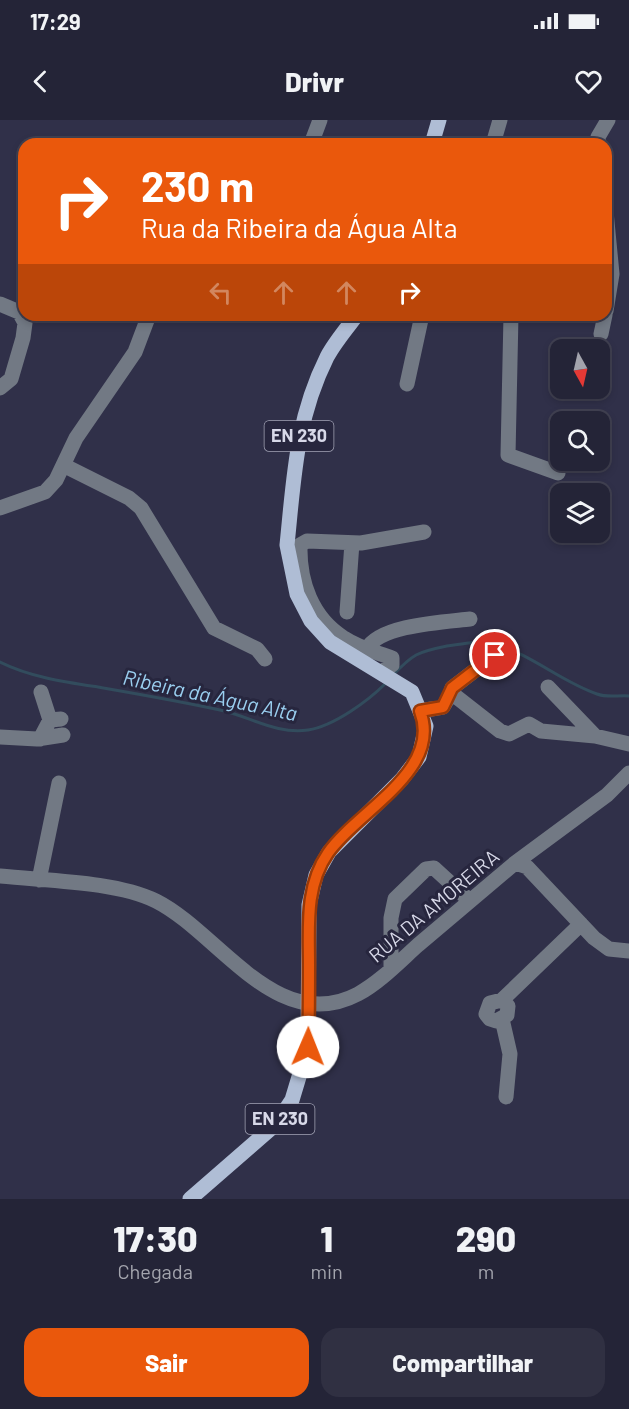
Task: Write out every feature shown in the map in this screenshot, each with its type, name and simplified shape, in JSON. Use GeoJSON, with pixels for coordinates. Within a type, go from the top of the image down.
{"type":"FeatureCollection","features":[{"type":"Feature","properties":{"kind":"main road"},"geometry":{"type":"LineString","coordinates":[[434,138],[439,120]]}},
{"type":"Feature","properties":{"kind":"main road","name":"EN 230"},"geometry":{"type":"LineString","coordinates":[[190,1199],[276,1124],[292,1100],[308,1047],[309,905],[316,876],[328,852],[402,779],[419,757],[426,726],[412,692],[330,642],[311,621],[297,594],[288,552],[298,442],[303,415],[328,354],[353,321]]}},
{"type":"Feature","properties":{"kind":"street"},"geometry":{"type":"LineString","coordinates":[[314,138],[320,120]]}},
{"type":"Feature","properties":{"kind":"street"},"geometry":{"type":"LineString","coordinates":[[495,138],[500,120]]}},
{"type":"Feature","properties":{"kind":"street"},"geometry":{"type":"LineString","coordinates":[[598,138],[608,120]]}},
{"type":"Feature","properties":{"kind":"street"},"geometry":{"type":"LineString","coordinates":[[0,304],[18,312]]}},
{"type":"Feature","properties":{"kind":"street"},"geometry":{"type":"LineString","coordinates":[[0,388],[11,379],[23,338],[24,321]]}},
{"type":"Feature","properties":{"kind":"street"},"geometry":{"type":"LineString","coordinates":[[0,508],[45,492],[56,480],[76,438],[135,352],[147,321]]}},
{"type":"Feature","properties":{"kind":"street"},"geometry":{"type":"LineString","coordinates":[[407,384],[421,321]]}},
{"type":"Feature","properties":{"kind":"street"},"geometry":{"type":"LineString","coordinates":[[511,321],[508,455],[558,473]]}},
{"type":"Feature","properties":{"kind":"street"},"geometry":{"type":"LineString","coordinates":[[601,334],[604,321]]}},
{"type":"Feature","properties":{"kind":"street"},"geometry":{"type":"LineString","coordinates":[[63,465],[129,498],[141,508],[214,628],[257,649],[265,659]]}},
{"type":"Feature","properties":{"kind":"street"},"geometry":{"type":"LineString","coordinates":[[387,676],[392,658],[344,638],[318,615],[301,570],[300,545],[308,541],[361,543],[424,532]]}},
{"type":"Feature","properties":{"kind":"street"},"geometry":{"type":"LineString","coordinates":[[347,612],[352,543]]}},
{"type":"Feature","properties":{"kind":"street"},"geometry":{"type":"LineString","coordinates":[[368,649],[371,642],[386,633],[470,619]]}},
{"type":"Feature","properties":{"kind":"street"},"geometry":{"type":"LineString","coordinates":[[420,711],[443,707],[452,688],[495,655]]}},
{"type":"Feature","properties":{"kind":"street"},"geometry":{"type":"LineString","coordinates":[[548,687],[595,736]]}},
{"type":"Feature","properties":{"kind":"street"},"geometry":{"type":"LineString","coordinates":[[40,739],[56,720],[41,692]]}},
{"type":"Feature","properties":{"kind":"street"},"geometry":{"type":"LineString","coordinates":[[450,695],[454,695],[500,731],[509,734],[529,724],[541,731],[595,736],[629,744]]}},
{"type":"Feature","properties":{"kind":"street"},"geometry":{"type":"LineString","coordinates":[[0,737],[40,739],[63,735]]}},
{"type":"Feature","properties":{"kind":"street"},"geometry":{"type":"LineString","coordinates":[[515,863],[607,795],[629,773]]}},
{"type":"Feature","properties":{"kind":"street"},"geometry":{"type":"LineString","coordinates":[[39,880],[59,783]]}},
{"type":"Feature","properties":{"kind":"street","name":"RUA DA AMOREIRA"},"geometry":{"type":"LineString","coordinates":[[309,1004],[331,1003],[358,994],[391,969],[515,863],[527,867],[581,924],[609,949],[629,951]]}},
{"type":"Feature","properties":{"kind":"street"},"geometry":{"type":"LineString","coordinates":[[391,969],[391,918],[395,900],[426,870],[435,868],[470,901]]}},
{"type":"Feature","properties":{"kind":"street"},"geometry":{"type":"LineString","coordinates":[[0,876],[119,889],[156,901],[195,927],[249,975],[280,994],[309,1004]]}},
{"type":"Feature","properties":{"kind":"street"},"geometry":{"type":"LineString","coordinates":[[506,1097],[510,1054],[502,1019],[496,1021],[490,1019],[486,1014],[490,1003],[502,1000],[581,924]]}},
{"type":"Feature","properties":{"kind":"waterway","name":"Ribeira da Água Alta"},"geometry":{"type":"LineString","coordinates":[[392,676],[411,658],[422,652],[447,646],[482,642],[507,648],[597,694],[629,696]]}},
{"type":"Feature","properties":{"kind":"waterway","name":"Ribeira da Água Alta"},"geometry":{"type":"LineString","coordinates":[[0,662],[23,672],[48,678],[205,707],[285,730],[297,731],[329,724],[360,705],[386,683]]}},
{"type":"Feature","properties":{"kind":"route"},"geometry":{"type":"LineString","coordinates":[[308,1047],[309,905],[316,876],[328,852],[402,779],[419,757],[426,726],[420,711],[443,707],[452,688],[495,655]]}}]}
